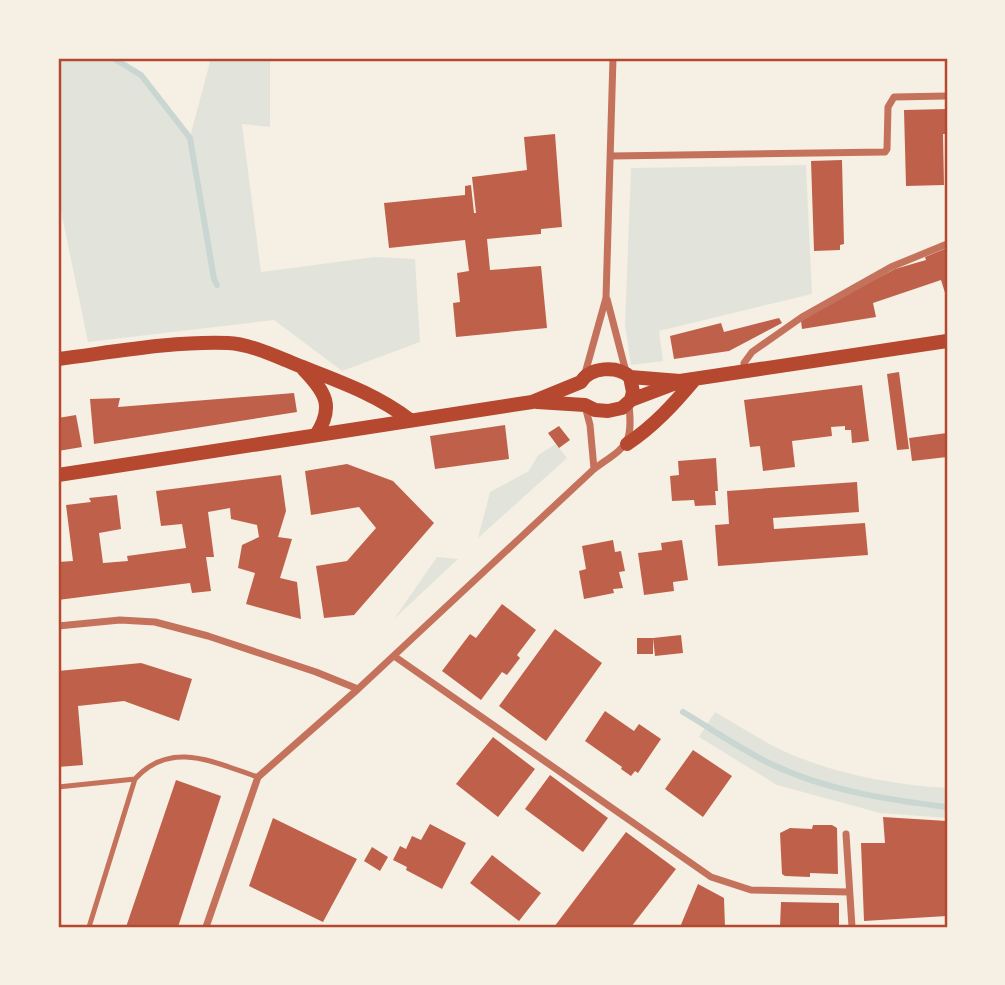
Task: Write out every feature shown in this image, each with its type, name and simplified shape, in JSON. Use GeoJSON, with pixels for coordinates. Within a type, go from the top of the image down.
{"type":"FeatureCollection","features":[{"type":"Feature","properties":{"kind":"main road"},"geometry":{"type":"LineString","coordinates":[[532,401],[582,380],[591,373],[604,370],[617,369],[628,375],[680,381],[947,341]]}},
{"type":"Feature","properties":{"kind":"main road"},"geometry":{"type":"LineString","coordinates":[[58,359],[184,344],[232,343],[299,365],[367,393],[410,420]]}},
{"type":"Feature","properties":{"kind":"main road"},"geometry":{"type":"LineString","coordinates":[[299,365],[319,386],[327,404],[325,421],[316,435]]}},
{"type":"Feature","properties":{"kind":"main road"},"geometry":{"type":"LineString","coordinates":[[628,375],[633,392],[630,402]]}},
{"type":"Feature","properties":{"kind":"main road"},"geometry":{"type":"LineString","coordinates":[[627,444],[670,410],[695,379]]}},
{"type":"Feature","properties":{"kind":"main road"},"geometry":{"type":"LineString","coordinates":[[582,380],[580,389],[585,405]]}},
{"type":"Feature","properties":{"kind":"main road"},"geometry":{"type":"LineString","coordinates":[[58,475],[532,401],[585,405],[595,410],[608,411],[622,408],[680,381]]}},
{"type":"Feature","properties":{"kind":"street"},"geometry":{"type":"LineString","coordinates":[[582,380],[606,298],[613,58]]}},
{"type":"Feature","properties":{"kind":"street"},"geometry":{"type":"LineString","coordinates":[[611,156],[885,152],[888,107],[894,97],[947,96]]}},
{"type":"Feature","properties":{"kind":"street"},"geometry":{"type":"LineString","coordinates":[[744,371],[744,363],[752,352],[802,317],[891,267],[947,244]]}},
{"type":"Feature","properties":{"kind":"street"},"geometry":{"type":"LineString","coordinates":[[606,298],[628,375]]}},
{"type":"Feature","properties":{"kind":"street"},"geometry":{"type":"LineString","coordinates":[[206,927],[258,776],[358,689],[594,469],[627,444],[631,429],[630,402]]}},
{"type":"Feature","properties":{"kind":"street"},"geometry":{"type":"LineString","coordinates":[[585,405],[592,437],[594,469]]}},
{"type":"Feature","properties":{"kind":"street"},"geometry":{"type":"LineString","coordinates":[[58,626],[120,620],[155,622],[208,636],[358,689]]}},
{"type":"Feature","properties":{"kind":"street"},"geometry":{"type":"LineString","coordinates":[[394,656],[712,877],[751,890],[849,892]]}},
{"type":"Feature","properties":{"kind":"street"},"geometry":{"type":"LineString","coordinates":[[846,834],[852,927]]}},
{"type":"Feature","properties":{"kind":"lane"},"geometry":{"type":"LineString","coordinates":[[89,927],[135,779],[146,766],[168,757],[192,756],[258,776]]}},
{"type":"Feature","properties":{"kind":"lane"},"geometry":{"type":"LineString","coordinates":[[58,787],[135,779]]}},
{"type":"Feature","properties":{"kind":"shaded area"},"geometry":{"type":"Polygon","coordinates":[[[58,58],[113,58],[141,75],[190,137],[211,58],[270,58],[270,127],[242,124],[261,272],[375,257],[415,259],[420,342],[342,371],[274,320],[88,342],[58,196],[58,58]]]}},
{"type":"Feature","properties":{"kind":"shaded area"},"geometry":{"type":"Polygon","coordinates":[[[806,165],[812,294],[659,331],[663,361],[631,365],[625,325],[631,168],[806,165]]]}},
{"type":"Feature","properties":{"kind":"shaded area"},"geometry":{"type":"Polygon","coordinates":[[[556,444],[567,458],[478,538],[490,492],[529,471],[538,455],[556,444]]]}},
{"type":"Feature","properties":{"kind":"shaded area"},"geometry":{"type":"Polygon","coordinates":[[[437,557],[458,559],[394,619],[437,557]]]}},
{"type":"Feature","properties":{"kind":"shaded area"},"geometry":{"type":"Polygon","coordinates":[[[715,712],[778,748],[836,770],[872,779],[947,788],[947,818],[880,813],[777,785],[699,737],[715,712]]]}},
{"type":"Feature","properties":{"kind":"building"},"geometry":{"type":"Polygon","coordinates":[[[947,109],[947,134],[943,134],[944,185],[906,186],[904,110],[947,109]]]}},
{"type":"Feature","properties":{"kind":"building"},"geometry":{"type":"Polygon","coordinates":[[[555,134],[562,227],[541,229],[541,234],[487,239],[490,270],[541,266],[547,328],[456,337],[453,303],[460,302],[457,273],[469,271],[465,240],[389,248],[384,203],[465,195],[465,186],[471,185],[476,213],[472,177],[527,170],[524,137],[555,134]]]}},
{"type":"Feature","properties":{"kind":"building"},"geometry":{"type":"Polygon","coordinates":[[[842,160],[844,244],[840,245],[840,250],[814,251],[811,161],[842,160]]]}},
{"type":"Feature","properties":{"kind":"building"},"geometry":{"type":"Polygon","coordinates":[[[947,248],[947,299],[941,280],[873,303],[876,317],[802,329],[801,321],[845,295],[895,269],[926,260],[925,257],[947,248]]]}},
{"type":"Feature","properties":{"kind":"building"},"geometry":{"type":"Polygon","coordinates":[[[779,318],[782,323],[729,351],[674,359],[670,336],[721,323],[724,332],[779,318]]]}},
{"type":"Feature","properties":{"kind":"building"},"geometry":{"type":"Polygon","coordinates":[[[899,372],[909,449],[897,450],[887,374],[899,372]]]}},
{"type":"Feature","properties":{"kind":"building"},"geometry":{"type":"Polygon","coordinates":[[[862,385],[869,441],[852,443],[851,430],[845,430],[845,426],[831,427],[832,436],[792,441],[795,467],[763,471],[760,446],[750,447],[744,400],[862,385]]]}},
{"type":"Feature","properties":{"kind":"building"},"geometry":{"type":"Polygon","coordinates":[[[294,393],[297,412],[94,444],[90,399],[120,398],[118,407],[294,393]]]}},
{"type":"Feature","properties":{"kind":"building"},"geometry":{"type":"Polygon","coordinates":[[[76,415],[82,447],[58,451],[58,418],[76,415]]]}},
{"type":"Feature","properties":{"kind":"building"},"geometry":{"type":"Polygon","coordinates":[[[505,425],[509,459],[435,469],[430,436],[505,425]]]}},
{"type":"Feature","properties":{"kind":"building"},"geometry":{"type":"Polygon","coordinates":[[[559,426],[570,440],[559,448],[548,433],[559,426]]]}},
{"type":"Feature","properties":{"kind":"building"},"geometry":{"type":"Polygon","coordinates":[[[947,433],[947,457],[912,461],[909,438],[947,433]]]}},
{"type":"Feature","properties":{"kind":"building"},"geometry":{"type":"Polygon","coordinates":[[[716,458],[716,505],[695,506],[694,500],[672,501],[670,476],[679,475],[678,461],[716,458]]]}},
{"type":"Feature","properties":{"kind":"building"},"geometry":{"type":"Polygon","coordinates":[[[347,464],[393,481],[434,523],[354,615],[324,618],[316,566],[347,561],[376,528],[359,507],[311,515],[305,471],[347,464]]]}},
{"type":"Feature","properties":{"kind":"building"},"geometry":{"type":"Polygon","coordinates":[[[281,475],[286,511],[278,537],[292,539],[280,578],[297,582],[301,619],[246,604],[255,573],[238,568],[242,545],[259,537],[257,525],[231,519],[230,508],[208,512],[214,557],[206,557],[211,591],[192,593],[190,583],[58,600],[58,562],[73,561],[66,505],[91,502],[89,498],[117,495],[121,529],[99,533],[103,563],[128,561],[127,556],[186,548],[182,524],[161,526],[156,491],[281,475]]]}},
{"type":"Feature","properties":{"kind":"building"},"geometry":{"type":"Polygon","coordinates":[[[857,482],[859,512],[773,518],[774,529],[865,523],[868,555],[718,566],[715,525],[729,524],[727,491],[857,482]]]}},
{"type":"Feature","properties":{"kind":"building"},"geometry":{"type":"Polygon","coordinates":[[[613,540],[615,552],[621,551],[625,571],[619,572],[623,588],[613,589],[614,593],[584,599],[579,571],[586,569],[582,546],[613,540]]]}},
{"type":"Feature","properties":{"kind":"building"},"geometry":{"type":"Polygon","coordinates":[[[682,540],[688,580],[673,582],[674,591],[644,595],[638,553],[662,550],[661,543],[682,540]]]}},
{"type":"Feature","properties":{"kind":"building"},"geometry":{"type":"Polygon","coordinates":[[[502,604],[536,630],[517,655],[520,658],[507,675],[502,672],[481,700],[442,671],[470,634],[476,638],[502,604]]]}},
{"type":"Feature","properties":{"kind":"building"},"geometry":{"type":"Polygon","coordinates":[[[555,629],[602,663],[546,741],[499,706],[555,629]]]}},
{"type":"Feature","properties":{"kind":"building"},"geometry":{"type":"Polygon","coordinates":[[[681,635],[683,653],[655,656],[653,638],[681,635]]]}},
{"type":"Feature","properties":{"kind":"building"},"geometry":{"type":"Polygon","coordinates":[[[637,638],[653,638],[653,654],[637,654],[637,638]]]}},
{"type":"Feature","properties":{"kind":"building"},"geometry":{"type":"Polygon","coordinates":[[[141,663],[192,679],[179,721],[124,701],[78,706],[83,765],[58,767],[58,671],[141,663]]]}},
{"type":"Feature","properties":{"kind":"building"},"geometry":{"type":"Polygon","coordinates":[[[605,711],[634,731],[639,724],[661,739],[638,773],[635,771],[631,776],[585,741],[605,711]]]}},
{"type":"Feature","properties":{"kind":"building"},"geometry":{"type":"Polygon","coordinates":[[[493,737],[535,769],[498,817],[456,784],[493,737]]]}},
{"type":"Feature","properties":{"kind":"building"},"geometry":{"type":"Polygon","coordinates":[[[693,750],[732,776],[703,817],[665,789],[693,750]]]}},
{"type":"Feature","properties":{"kind":"building"},"geometry":{"type":"Polygon","coordinates":[[[550,775],[608,818],[583,852],[525,809],[550,775]]]}},
{"type":"Feature","properties":{"kind":"building"},"geometry":{"type":"Polygon","coordinates":[[[176,780],[221,796],[178,927],[126,927],[176,780]]]}},
{"type":"Feature","properties":{"kind":"building"},"geometry":{"type":"Polygon","coordinates":[[[883,817],[947,821],[947,916],[864,921],[861,843],[885,843],[883,817]]]}},
{"type":"Feature","properties":{"kind":"building"},"geometry":{"type":"Polygon","coordinates":[[[273,818],[357,859],[323,922],[249,886],[273,818]]]}},
{"type":"Feature","properties":{"kind":"building"},"geometry":{"type":"Polygon","coordinates":[[[430,824],[466,843],[442,889],[393,860],[400,846],[406,849],[412,836],[421,840],[430,824]]]}},
{"type":"Feature","properties":{"kind":"building"},"geometry":{"type":"Polygon","coordinates":[[[813,825],[832,825],[837,828],[838,874],[785,876],[782,874],[780,833],[790,828],[812,829],[813,825]]]}},
{"type":"Feature","properties":{"kind":"building"},"geometry":{"type":"Polygon","coordinates":[[[626,832],[676,869],[631,927],[554,927],[626,832]]]}},
{"type":"Feature","properties":{"kind":"building"},"geometry":{"type":"Polygon","coordinates":[[[372,847],[388,857],[380,871],[364,861],[372,847]]]}},
{"type":"Feature","properties":{"kind":"building"},"geometry":{"type":"Polygon","coordinates":[[[492,855],[541,893],[519,921],[470,883],[492,855]]]}},
{"type":"Feature","properties":{"kind":"building"},"geometry":{"type":"Polygon","coordinates":[[[698,884],[724,898],[725,927],[680,927],[698,884]]]}},
{"type":"Feature","properties":{"kind":"building"},"geometry":{"type":"Polygon","coordinates":[[[781,902],[839,903],[839,927],[780,927],[781,902]]]}},
{"type":"Feature","properties":{"kind":"waterway"},"geometry":{"type":"LineString","coordinates":[[113,58],[141,75],[190,138],[217,285]]}},
{"type":"Feature","properties":{"kind":"waterway"},"geometry":{"type":"LineString","coordinates":[[683,712],[748,752],[813,781],[857,793],[947,807]]}}]}
